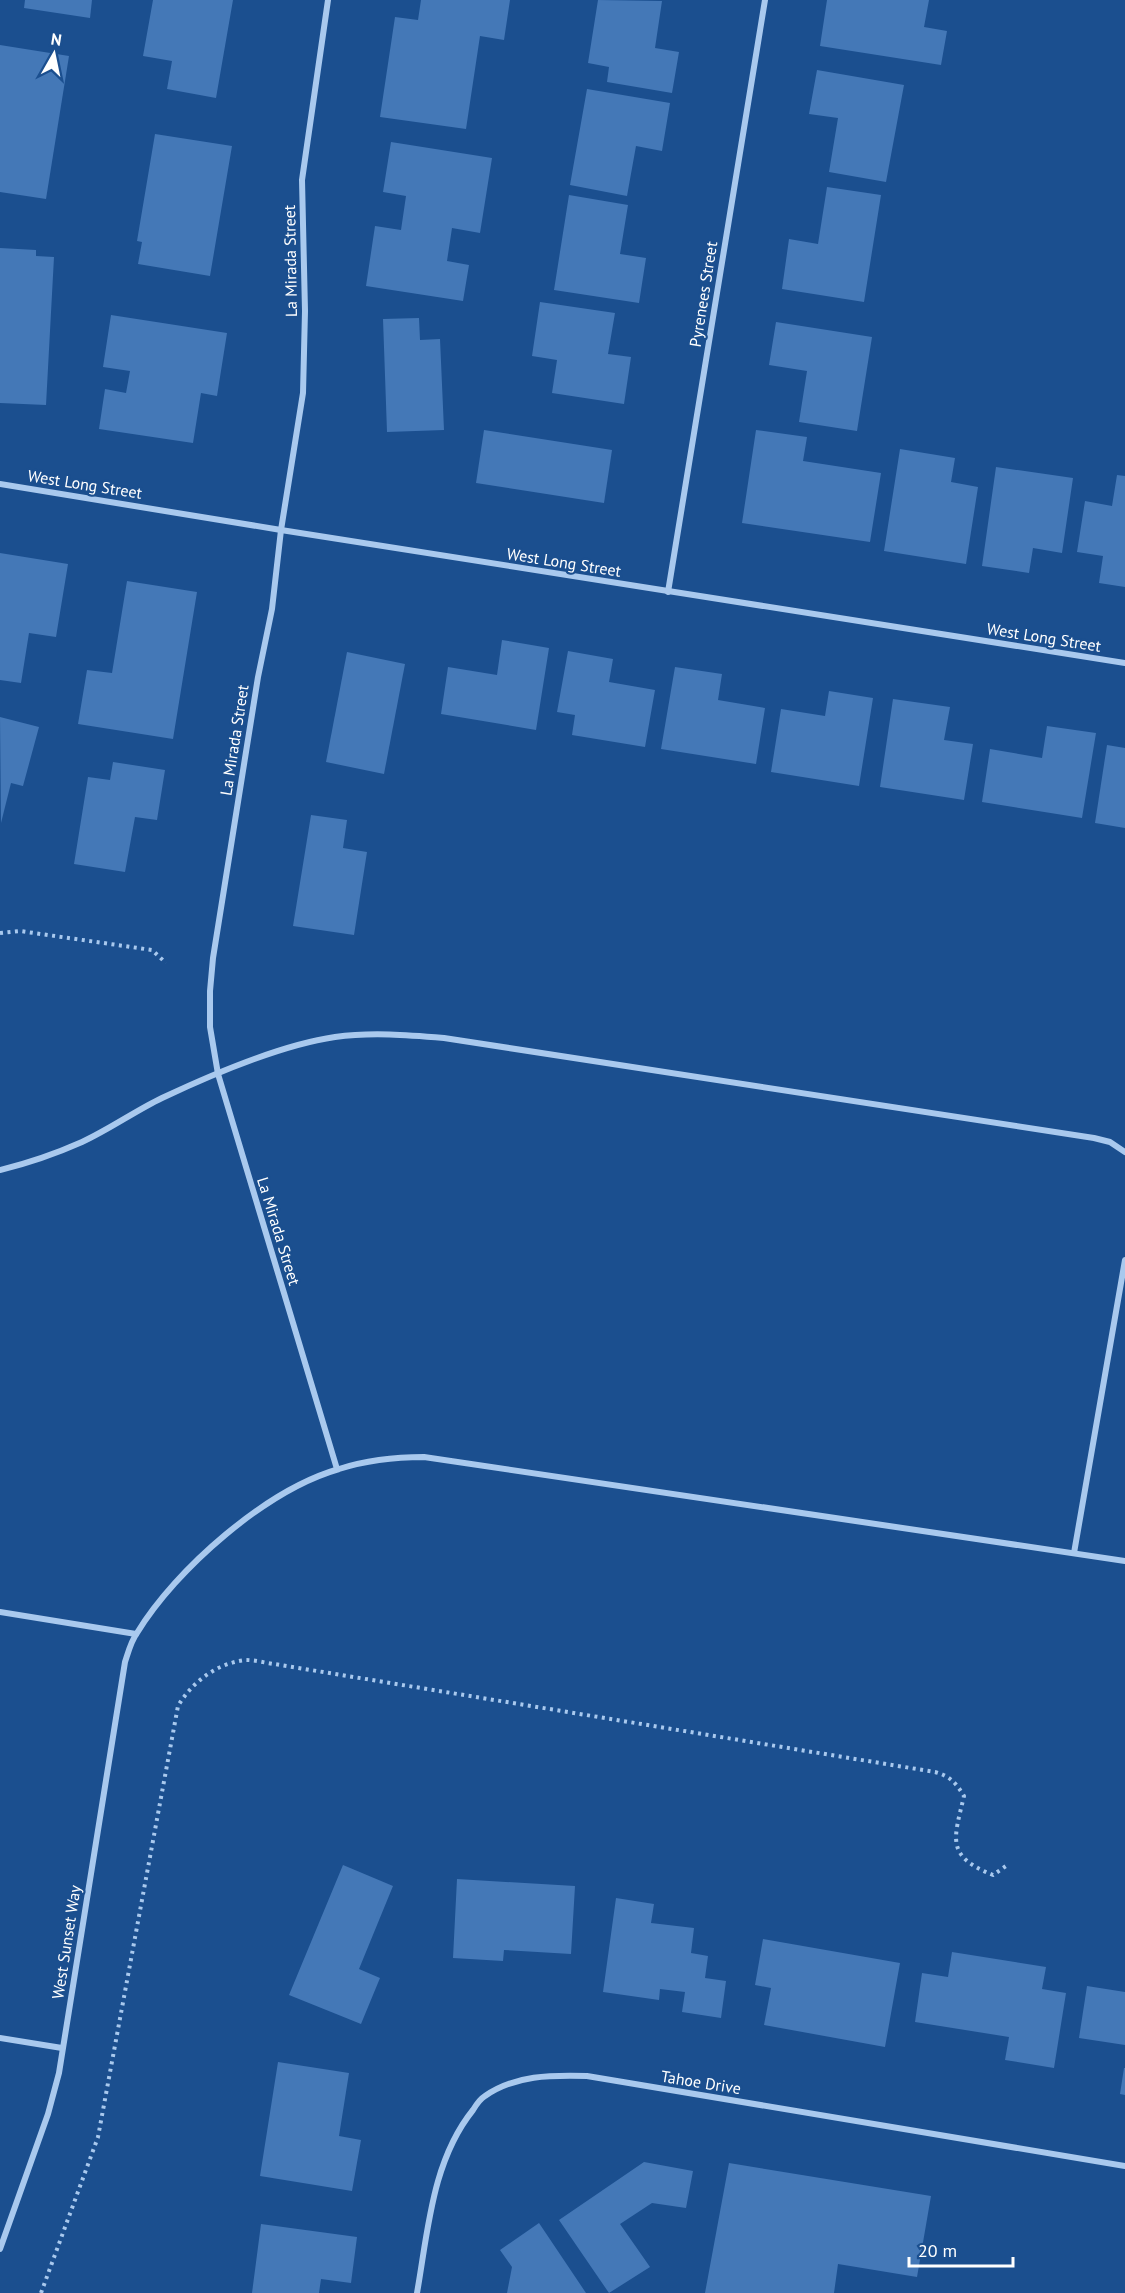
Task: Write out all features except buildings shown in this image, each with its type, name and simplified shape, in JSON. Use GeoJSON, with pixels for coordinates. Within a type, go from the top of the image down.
{"type":"FeatureCollection","features":[{"type":"Feature","properties":{"kind":"street","name":"La Mirada Street"},"geometry":{"type":"LineString","coordinates":[[328,0],[302,180],[305,311],[303,393],[281,530],[272,609],[258,677],[213,958],[209,1018],[218,1074],[337,1469]]}},
{"type":"Feature","properties":{"kind":"street","name":"Pyrenees Street"},"geometry":{"type":"LineString","coordinates":[[668,592],[765,0]]}},
{"type":"Feature","properties":{"kind":"street","name":"West Long Street"},"geometry":{"type":"LineString","coordinates":[[0,484],[1125,663]]}},
{"type":"Feature","properties":{"kind":"street"},"geometry":{"type":"LineString","coordinates":[[0,1170],[37,1161],[84,1141],[162,1099],[275,1052],[306,1042],[336,1037],[405,1035],[444,1038],[1094,1138],[1110,1142],[1125,1152]]}},
{"type":"Feature","properties":{"kind":"street"},"geometry":{"type":"LineString","coordinates":[[1074,1553],[1125,1260]]}},
{"type":"Feature","properties":{"kind":"street","name":"West Sunset Way"},"geometry":{"type":"LineString","coordinates":[[0,2249],[48,2114],[59,2073],[125,1662],[136,1634],[170,1589],[217,1540],[279,1496],[337,1469],[398,1457],[434,1458],[1125,1561]]}},
{"type":"Feature","properties":{"kind":"street"},"geometry":{"type":"LineString","coordinates":[[0,1611],[136,1634]]}},
{"type":"Feature","properties":{"kind":"street"},"geometry":{"type":"LineString","coordinates":[[0,2038],[62,2048]]}},
{"type":"Feature","properties":{"kind":"street","name":"Tahoe Drive"},"geometry":{"type":"LineString","coordinates":[[417,2293],[436,2184],[447,2150],[464,2120],[483,2097],[511,2083],[548,2075],[598,2078],[1125,2166]]}},
{"type":"Feature","properties":{"kind":"path"},"geometry":{"type":"LineString","coordinates":[[0,933],[20,931],[152,950],[166,963]]}},
{"type":"Feature","properties":{"kind":"path"},"geometry":{"type":"LineString","coordinates":[[41,2293],[102,2121],[178,1706],[184,1695],[215,1668],[246,1660],[274,1664],[935,1772],[948,1776],[964,1796],[954,1838],[957,1850],[972,1867],[993,1875],[1006,1866]]}}]}
